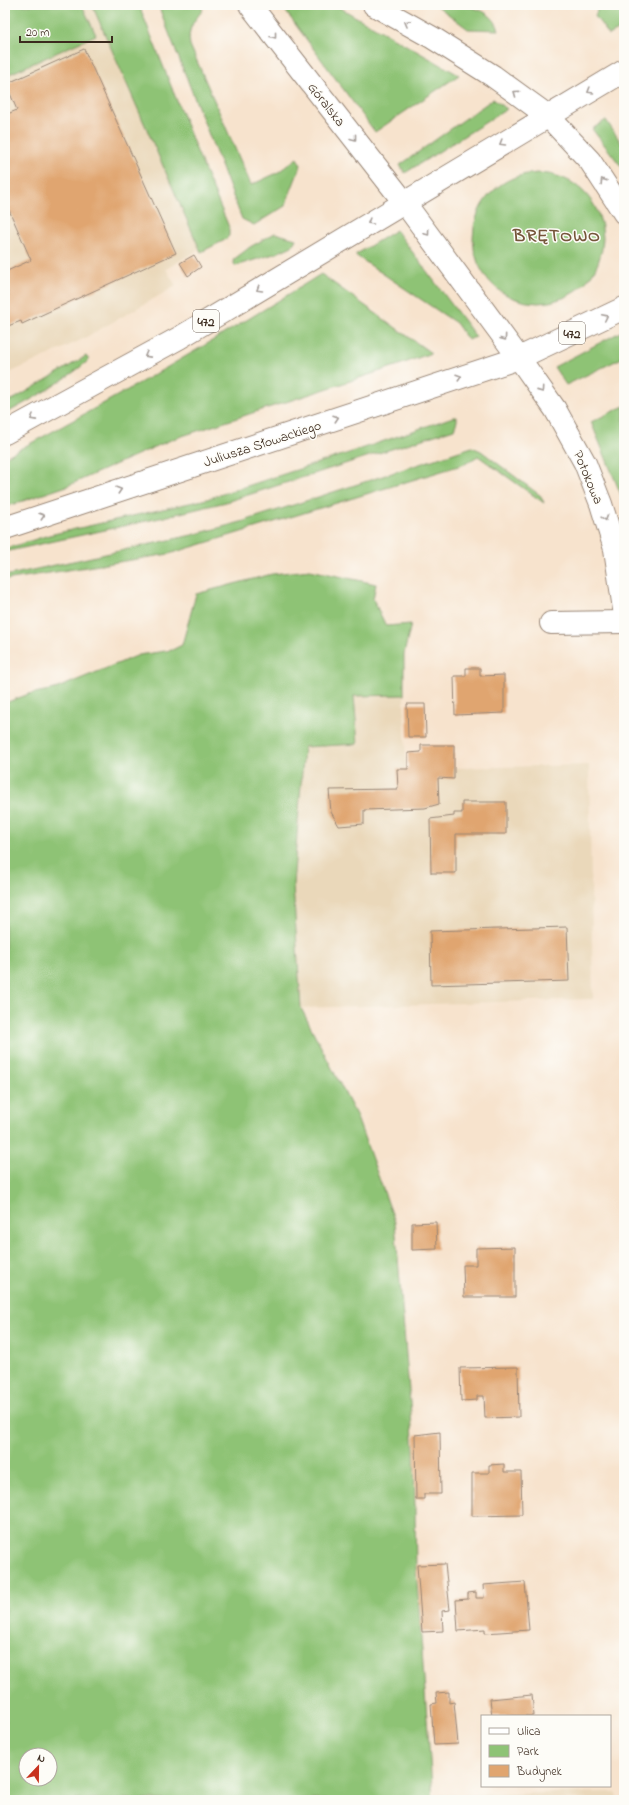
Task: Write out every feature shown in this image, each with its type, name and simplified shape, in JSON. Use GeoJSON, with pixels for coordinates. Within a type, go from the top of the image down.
{"type":"FeatureCollection","features":[{"type":"Feature","properties":{"kind":"main road","name":"Góralska"},"geometry":{"type":"LineString","coordinates":[[250,5],[404,202],[519,358]]}},
{"type":"Feature","properties":{"kind":"main road"},"geometry":{"type":"LineString","coordinates":[[374,5],[440,42],[493,76],[548,116],[590,161],[624,213]]}},
{"type":"Feature","properties":{"kind":"main road","name":"472"},"geometry":{"type":"LineString","coordinates":[[5,433],[179,338],[624,71]]}},
{"type":"Feature","properties":{"kind":"main road","name":"472"},"geometry":{"type":"LineString","coordinates":[[519,358],[624,308]]}},
{"type":"Feature","properties":{"kind":"main road","name":"Juliusza Słowackiego"},"geometry":{"type":"LineString","coordinates":[[5,528],[519,358]]}},
{"type":"Feature","properties":{"kind":"main road","name":"Potokowa"},"geometry":{"type":"LineString","coordinates":[[519,358],[555,409],[585,463],[601,504],[615,549],[624,610]]}},
{"type":"Feature","properties":{"kind":"main road"},"geometry":{"type":"LineString","coordinates":[[551,623],[624,622]]}},
{"type":"Feature","properties":{"kind":"shaded area"},"geometry":{"type":"Polygon","coordinates":[[[5,5],[92,5],[200,249],[166,269],[176,286],[81,340],[5,375],[5,5]]]}},
{"type":"Feature","properties":{"kind":"shaded area"},"geometry":{"type":"Polygon","coordinates":[[[404,695],[407,769],[589,765],[593,999],[301,1008],[293,885],[304,747],[354,696],[404,695]]]}},
{"type":"Feature","properties":{"kind":"shaded area"},"geometry":{"type":"Polygon","coordinates":[[[616,1792],[617,1800],[433,1800],[433,1795],[616,1792]]]}},
{"type":"Feature","properties":{"kind":"green space"},"geometry":{"type":"Polygon","coordinates":[[[5,5],[82,5],[96,35],[5,76],[5,5]]]}},
{"type":"Feature","properties":{"kind":"green space"},"geometry":{"type":"Polygon","coordinates":[[[92,5],[139,5],[198,154],[229,227],[229,236],[225,240],[201,252],[92,5]]]}},
{"type":"Feature","properties":{"kind":"green space"},"geometry":{"type":"Polygon","coordinates":[[[158,5],[200,5],[203,10],[196,18],[190,30],[190,45],[251,185],[277,173],[297,158],[301,165],[285,206],[254,225],[242,219],[158,5]]]}},
{"type":"Feature","properties":{"kind":"green space"},"geometry":{"type":"Polygon","coordinates":[[[281,5],[335,5],[459,75],[375,132],[281,5]]]}},
{"type":"Feature","properties":{"kind":"green space"},"geometry":{"type":"Polygon","coordinates":[[[436,5],[463,6],[481,11],[489,15],[495,21],[499,30],[468,29],[436,5]]]}},
{"type":"Feature","properties":{"kind":"green space"},"geometry":{"type":"Polygon","coordinates":[[[599,5],[624,5],[624,27],[609,35],[595,16],[599,5]]]}},
{"type":"Feature","properties":{"kind":"green space"},"geometry":{"type":"Polygon","coordinates":[[[493,99],[507,109],[405,173],[400,165],[493,99]]]}},
{"type":"Feature","properties":{"kind":"green space"},"geometry":{"type":"Polygon","coordinates":[[[606,120],[624,147],[624,170],[592,129],[606,120]]]}},
{"type":"Feature","properties":{"kind":"green space"},"geometry":{"type":"Polygon","coordinates":[[[544,173],[563,178],[584,192],[598,213],[602,225],[602,251],[598,263],[584,284],[563,298],[551,302],[532,303],[513,298],[492,284],[478,263],[474,251],[473,232],[478,213],[492,192],[513,178],[525,174],[544,173]]]}},
{"type":"Feature","properties":{"kind":"green space"},"geometry":{"type":"Polygon","coordinates":[[[396,230],[476,337],[468,340],[456,323],[355,255],[396,230]]]}},
{"type":"Feature","properties":{"kind":"green space"},"geometry":{"type":"Polygon","coordinates":[[[275,233],[296,239],[292,246],[277,253],[235,266],[233,260],[250,247],[275,233]]]}},
{"type":"Feature","properties":{"kind":"green space"},"geometry":{"type":"Polygon","coordinates":[[[321,274],[431,353],[399,365],[173,439],[67,486],[5,507],[5,457],[85,414],[165,368],[321,274]]]}},
{"type":"Feature","properties":{"kind":"green space"},"geometry":{"type":"Polygon","coordinates":[[[624,330],[624,357],[566,385],[554,367],[624,330]]]}},
{"type":"Feature","properties":{"kind":"green space"},"geometry":{"type":"Polygon","coordinates":[[[86,356],[89,360],[59,383],[5,414],[5,402],[16,398],[86,356]]]}},
{"type":"Feature","properties":{"kind":"green space"},"geometry":{"type":"Polygon","coordinates":[[[624,406],[624,502],[591,422],[624,406]]]}},
{"type":"Feature","properties":{"kind":"green space"},"geometry":{"type":"Polygon","coordinates":[[[453,417],[457,417],[454,429],[226,502],[160,518],[9,551],[7,550],[8,548],[49,535],[207,499],[361,449],[453,417]]]}},
{"type":"Feature","properties":{"kind":"green space"},"geometry":{"type":"Polygon","coordinates":[[[472,447],[481,451],[541,496],[544,503],[478,456],[465,464],[169,554],[5,580],[5,576],[192,535],[241,522],[472,447]]]}},
{"type":"Feature","properties":{"kind":"green space"},"geometry":{"type":"Polygon","coordinates":[[[310,570],[376,584],[373,599],[386,626],[411,624],[404,654],[404,695],[354,696],[358,744],[304,747],[293,885],[301,1008],[356,1115],[395,1222],[414,1450],[416,1569],[433,1800],[5,1800],[5,703],[29,694],[55,689],[139,655],[172,650],[182,645],[196,594],[272,574],[310,570]]]}},
{"type":"Feature","properties":{"kind":"building"},"geometry":{"type":"Polygon","coordinates":[[[84,49],[176,253],[22,324],[21,321],[8,326],[5,320],[5,297],[9,295],[5,286],[5,272],[31,260],[9,210],[5,212],[5,115],[17,110],[6,84],[84,49]]]}},
{"type":"Feature","properties":{"kind":"building"},"geometry":{"type":"Polygon","coordinates":[[[194,255],[201,267],[188,276],[180,263],[194,255]]]}},
{"type":"Feature","properties":{"kind":"building"},"geometry":{"type":"Polygon","coordinates":[[[466,668],[480,668],[480,676],[504,675],[504,713],[455,715],[454,676],[466,676],[466,668]]]}},
{"type":"Feature","properties":{"kind":"building"},"geometry":{"type":"Polygon","coordinates":[[[407,704],[425,704],[426,737],[408,737],[407,704]]]}},
{"type":"Feature","properties":{"kind":"building"},"geometry":{"type":"Polygon","coordinates":[[[421,745],[454,745],[454,779],[438,778],[439,804],[425,808],[364,810],[364,824],[339,826],[331,812],[329,790],[398,789],[397,769],[408,769],[408,753],[421,752],[421,745]]]}},
{"type":"Feature","properties":{"kind":"building"},"geometry":{"type":"Polygon","coordinates":[[[462,802],[506,802],[506,834],[456,834],[456,873],[431,873],[430,819],[454,816],[454,813],[462,813],[462,802]]]}},
{"type":"Feature","properties":{"kind":"building"},"geometry":{"type":"Polygon","coordinates":[[[567,927],[569,981],[431,985],[430,931],[567,927]]]}},
{"type":"Feature","properties":{"kind":"building"},"geometry":{"type":"Polygon","coordinates":[[[436,1222],[437,1249],[412,1250],[412,1223],[436,1222]]]}},
{"type":"Feature","properties":{"kind":"building"},"geometry":{"type":"Polygon","coordinates":[[[515,1247],[515,1297],[464,1297],[463,1265],[476,1265],[476,1248],[515,1247]]]}},
{"type":"Feature","properties":{"kind":"building"},"geometry":{"type":"Polygon","coordinates":[[[518,1367],[519,1417],[485,1418],[484,1396],[477,1396],[477,1400],[461,1401],[460,1368],[518,1367]]]}},
{"type":"Feature","properties":{"kind":"building"},"geometry":{"type":"Polygon","coordinates":[[[440,1432],[441,1494],[424,1494],[424,1499],[416,1499],[415,1435],[440,1432]]]}},
{"type":"Feature","properties":{"kind":"building"},"geometry":{"type":"Polygon","coordinates":[[[504,1464],[504,1472],[521,1472],[522,1515],[472,1516],[472,1473],[489,1473],[489,1465],[504,1464]]]}},
{"type":"Feature","properties":{"kind":"building"},"geometry":{"type":"Polygon","coordinates":[[[445,1564],[450,1610],[442,1611],[443,1631],[422,1632],[417,1565],[445,1564]]]}},
{"type":"Feature","properties":{"kind":"building"},"geometry":{"type":"Polygon","coordinates":[[[525,1582],[529,1630],[485,1633],[485,1629],[458,1631],[456,1600],[468,1599],[468,1593],[476,1592],[476,1598],[484,1598],[483,1585],[525,1582]]]}},
{"type":"Feature","properties":{"kind":"building"},"geometry":{"type":"Polygon","coordinates":[[[449,1692],[449,1703],[454,1702],[458,1744],[434,1745],[431,1704],[437,1703],[436,1693],[449,1692]]]}},
{"type":"Feature","properties":{"kind":"building"},"geometry":{"type":"Polygon","coordinates":[[[532,1695],[534,1715],[492,1715],[490,1699],[532,1695]]]}},
{"type":"Feature","properties":{"kind":"district","name":"BRĘTOWO"},"geometry":{"type":"Point","coordinates":[557,235]}}]}
